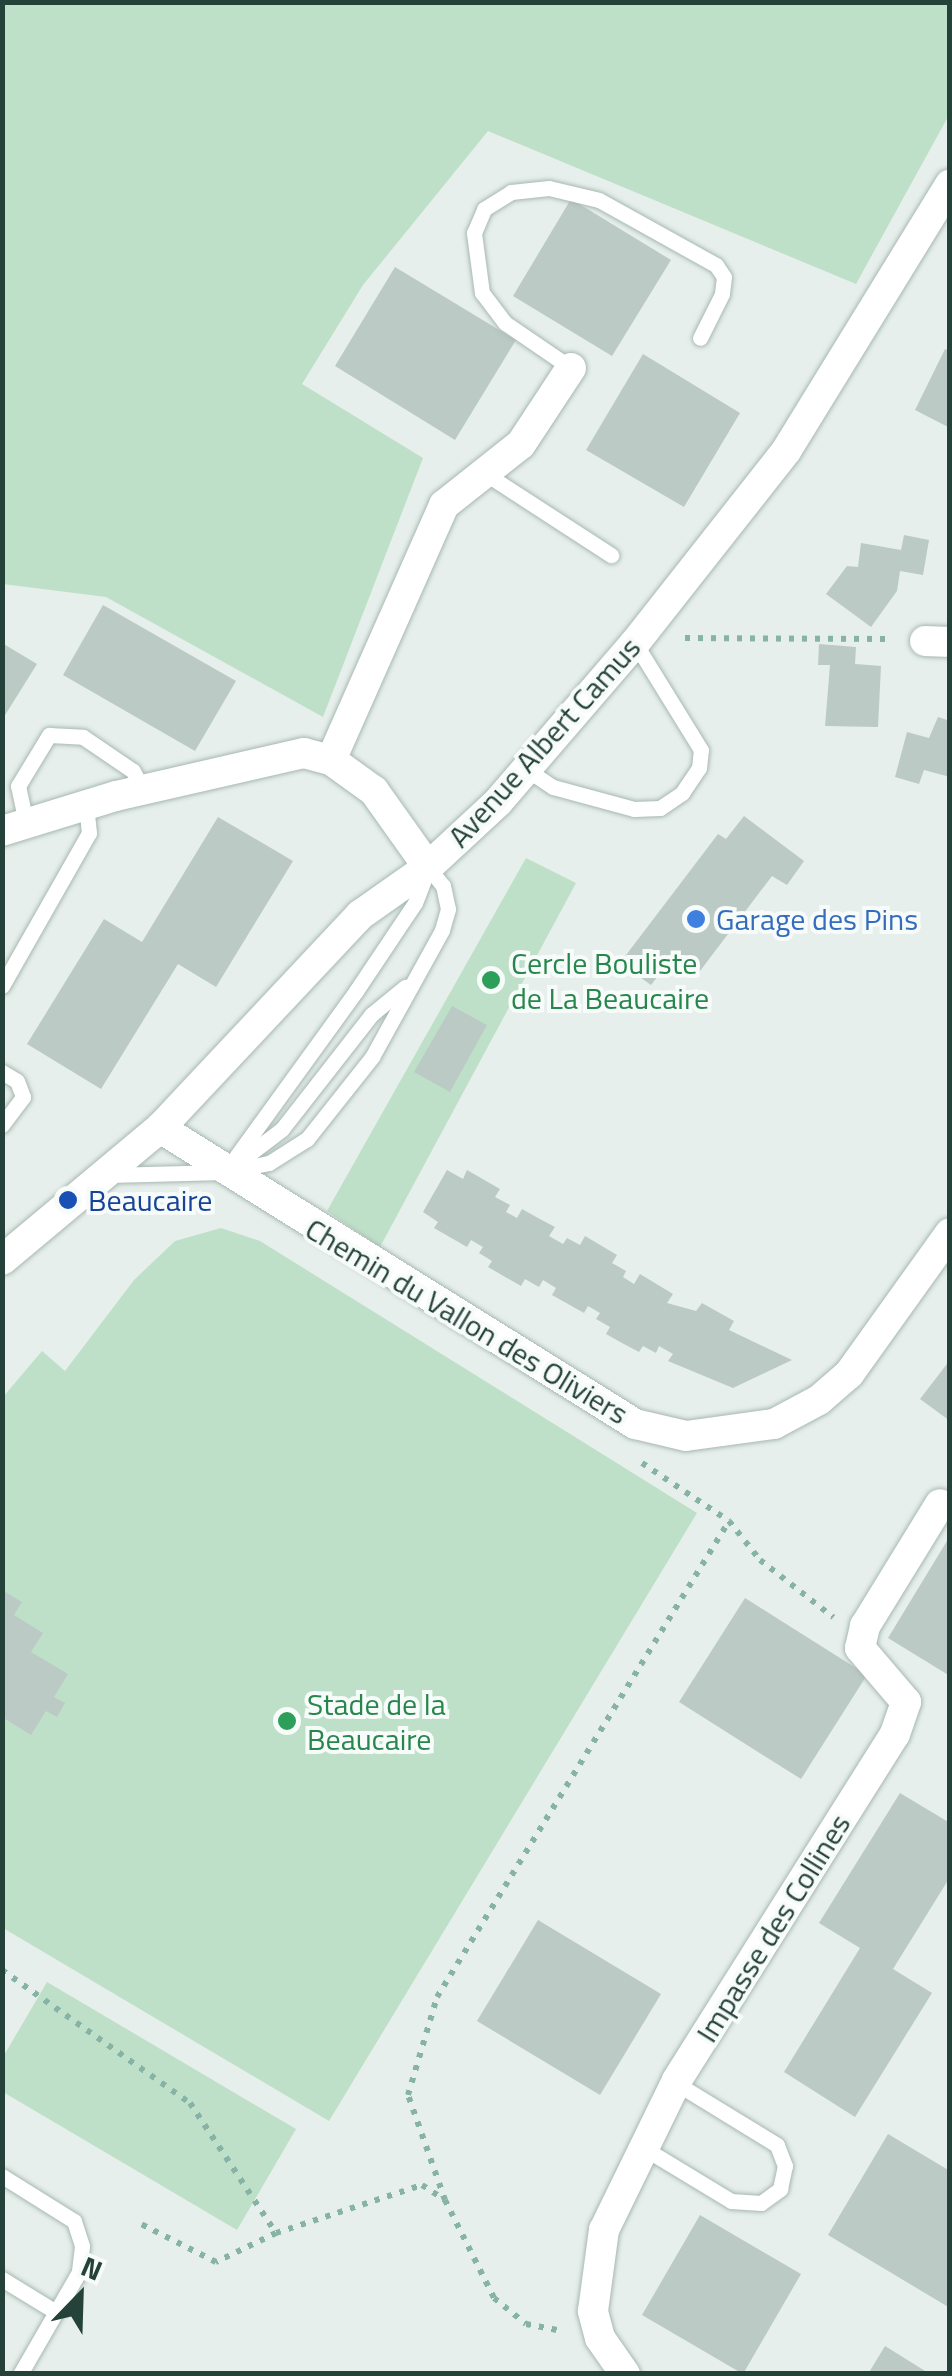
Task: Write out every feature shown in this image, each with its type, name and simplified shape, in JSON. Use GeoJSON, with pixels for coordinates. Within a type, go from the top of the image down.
{"type":"FeatureCollection","features":[{"type":"Feature","properties":{"kind":"street","name":"Avenue Albert Camus"},"geometry":{"type":"LineString","coordinates":[[2,1260],[160,1128],[318,954],[428,867],[526,769],[635,642],[786,451],[950,184]]}},
{"type":"Feature","properties":{"kind":"street"},"geometry":{"type":"LineString","coordinates":[[330,760],[433,522],[457,489],[521,444],[571,368]]}},
{"type":"Feature","properties":{"kind":"street"},"geometry":{"type":"LineString","coordinates":[[14,827],[286,754],[330,760],[374,791],[428,867]]}},
{"type":"Feature","properties":{"kind":"street","name":"Chemin du Vallon des Oliviers"},"geometry":{"type":"LineString","coordinates":[[160,1128],[635,1424],[686,1436],[755,1429],[819,1400],[849,1374],[950,1233]]}},
{"type":"Feature","properties":{"kind":"street","name":"Impasse des Collines"},"geometry":{"type":"LineString","coordinates":[[624,2374],[600,2338],[592,2285],[610,2213],[676,2083],[895,1734],[906,1702],[860,1648],[865,1626],[940,1504]]}},
{"type":"Feature","properties":{"kind":"lane"},"geometry":{"type":"LineString","coordinates":[[571,368],[505,322],[482,293],[474,233],[484,208],[511,192],[549,188],[599,200],[716,265],[722,294],[700,338]]}},
{"type":"Feature","properties":{"kind":"lane"},"geometry":{"type":"LineString","coordinates":[[482,472],[612,554]]}},
{"type":"Feature","properties":{"kind":"lane"},"geometry":{"type":"LineString","coordinates":[[526,769],[553,787],[634,809],[660,808],[682,793],[699,768],[701,750],[635,642]]}},
{"type":"Feature","properties":{"kind":"lane"},"geometry":{"type":"LineString","coordinates":[[14,827],[22,775],[42,739],[56,733],[82,737],[125,764],[143,790]]}},
{"type":"Feature","properties":{"kind":"lane"},"geometry":{"type":"LineString","coordinates":[[2,986],[88,833],[86,805]]}},
{"type":"Feature","properties":{"kind":"lane"},"geometry":{"type":"LineString","coordinates":[[101,1175],[225,1172],[269,1163],[307,1139],[372,1057],[448,909],[444,886],[428,867],[395,933],[225,1172]]}},
{"type":"Feature","properties":{"kind":"lane"},"geometry":{"type":"LineString","coordinates":[[225,1172],[282,1129],[372,1014],[413,981]]}},
{"type":"Feature","properties":{"kind":"lane"},"geometry":{"type":"LineString","coordinates":[[2,1072],[17,1082],[23,1097],[2,1125]]}},
{"type":"Feature","properties":{"kind":"lane"},"geometry":{"type":"LineString","coordinates":[[642,2147],[731,2201],[762,2203],[780,2188],[785,2166],[777,2145],[676,2083]]}},
{"type":"Feature","properties":{"kind":"lane"},"geometry":{"type":"LineString","coordinates":[[2,2176],[74,2221],[81,2234],[79,2272],[20,2374]]}},
{"type":"Feature","properties":{"kind":"lane"},"geometry":{"type":"LineString","coordinates":[[2,2279],[56,2312]]}},
{"type":"Feature","properties":{"kind":"path"},"geometry":{"type":"LineString","coordinates":[[654,671],[687,636],[700,634],[937,642]]}},
{"type":"Feature","properties":{"kind":"path"},"geometry":{"type":"LineString","coordinates":[[600,2338],[526,2324],[494,2298],[444,2200],[408,2095],[437,1998],[729,1521]]}},
{"type":"Feature","properties":{"kind":"path"},"geometry":{"type":"LineString","coordinates":[[2,1970],[190,2104],[276,2233]]}},
{"type":"Feature","properties":{"kind":"path"},"geometry":{"type":"LineString","coordinates":[[139,2223],[216,2262],[276,2233],[422,2185],[444,2200]]}},
{"type":"Feature","properties":{"kind":"green space"},"geometry":{"type":"Polygon","coordinates":[[[3,2],[949,3],[949,115],[856,284],[488,131],[363,285],[302,384],[423,458],[323,717],[106,597],[3,584],[3,2]]]}},
{"type":"Feature","properties":{"kind":"green space","name":"Cercle Bouliste de La Beaucaire"},"geometry":{"type":"Polygon","coordinates":[[[526,858],[576,883],[380,1247],[327,1211],[526,858]]]}},
{"type":"Feature","properties":{"kind":"green space","name":"Stade de la Beaucaire"},"geometry":{"type":"Polygon","coordinates":[[[221,1228],[260,1241],[697,1513],[329,2121],[3,1928],[3,1397],[42,1351],[65,1371],[134,1280],[175,1241],[221,1228]]]}},
{"type":"Feature","properties":{"kind":"green space"},"geometry":{"type":"Polygon","coordinates":[[[47,1982],[296,2129],[237,2230],[3,2092],[3,2057],[47,1982]]]}},
{"type":"Feature","properties":{"kind":"building"},"geometry":{"type":"Polygon","coordinates":[[[571,199],[671,260],[612,356],[513,296],[571,199]]]}},
{"type":"Feature","properties":{"kind":"building"},"geometry":{"type":"Polygon","coordinates":[[[395,267],[516,340],[455,440],[335,366],[395,267]]]}},
{"type":"Feature","properties":{"kind":"building"},"geometry":{"type":"Polygon","coordinates":[[[945,349],[950,351],[950,428],[915,410],[945,349]]]}},
{"type":"Feature","properties":{"kind":"building"},"geometry":{"type":"Polygon","coordinates":[[[643,354],[740,413],[684,507],[586,450],[643,354]]]}},
{"type":"Feature","properties":{"kind":"building"},"geometry":{"type":"Polygon","coordinates":[[[904,535],[929,540],[923,575],[900,571],[897,591],[871,627],[826,594],[847,566],[858,567],[861,543],[901,550],[904,535]]]}},
{"type":"Feature","properties":{"kind":"building"},"geometry":{"type":"Polygon","coordinates":[[[103,605],[236,681],[195,751],[63,675],[103,605]]]}},
{"type":"Feature","properties":{"kind":"building"},"geometry":{"type":"Polygon","coordinates":[[[2,643],[37,664],[2,720],[2,643]]]}},
{"type":"Feature","properties":{"kind":"building"},"geometry":{"type":"Polygon","coordinates":[[[819,644],[856,647],[855,664],[881,666],[878,727],[825,726],[830,665],[818,665],[819,644]]]}},
{"type":"Feature","properties":{"kind":"building"},"geometry":{"type":"Polygon","coordinates":[[[938,717],[950,721],[950,777],[924,770],[919,784],[895,777],[907,732],[929,738],[938,717]]]}},
{"type":"Feature","properties":{"kind":"building","name":"Garage des Pins"},"geometry":{"type":"Polygon","coordinates":[[[744,816],[804,861],[787,885],[772,876],[700,971],[675,954],[651,985],[620,963],[718,834],[726,839],[744,816]]]}},
{"type":"Feature","properties":{"kind":"building"},"geometry":{"type":"Polygon","coordinates":[[[218,817],[293,861],[216,987],[178,964],[101,1089],[27,1044],[104,919],[142,942],[218,817]]]}},
{"type":"Feature","properties":{"kind":"building"},"geometry":{"type":"Polygon","coordinates":[[[452,1006],[487,1025],[450,1092],[414,1072],[452,1006]]]}},
{"type":"Feature","properties":{"kind":"building"},"geometry":{"type":"Polygon","coordinates":[[[447,1170],[463,1179],[467,1170],[500,1189],[495,1197],[510,1205],[506,1212],[517,1218],[522,1209],[555,1227],[549,1236],[563,1244],[567,1238],[580,1245],[585,1236],[617,1255],[612,1263],[626,1271],[623,1277],[634,1284],[640,1274],[673,1294],[667,1303],[696,1311],[702,1303],[734,1321],[729,1330],[792,1360],[733,1388],[668,1361],[673,1354],[659,1346],[656,1353],[643,1346],[639,1352],[622,1343],[606,1334],[610,1327],[596,1319],[600,1313],[588,1306],[584,1313],[552,1295],[556,1288],[543,1280],[539,1287],[525,1279],[521,1286],[488,1267],[492,1261],[479,1253],[483,1247],[471,1240],[467,1247],[434,1228],[438,1222],[423,1212],[447,1170]]]}},
{"type":"Feature","properties":{"kind":"building"},"geometry":{"type":"Polygon","coordinates":[[[950,1360],[950,1421],[920,1399],[950,1360]]]}},
{"type":"Feature","properties":{"kind":"building"},"geometry":{"type":"Polygon","coordinates":[[[950,1536],[950,1676],[888,1638],[950,1536]]]}},
{"type":"Feature","properties":{"kind":"building"},"geometry":{"type":"Polygon","coordinates":[[[2,1590],[22,1602],[14,1615],[43,1633],[31,1652],[68,1674],[54,1697],[65,1703],[57,1717],[46,1711],[31,1735],[2,1717],[2,1590]]]}},
{"type":"Feature","properties":{"kind":"building"},"geometry":{"type":"Polygon","coordinates":[[[745,1598],[867,1675],[801,1779],[679,1702],[745,1598]]]}},
{"type":"Feature","properties":{"kind":"building"},"geometry":{"type":"Polygon","coordinates":[[[900,1793],[950,1823],[950,1877],[893,1969],[932,1993],[855,2117],[784,2072],[860,1948],[819,1923],[900,1793]]]}},
{"type":"Feature","properties":{"kind":"building"},"geometry":{"type":"Polygon","coordinates":[[[538,1920],[661,1994],[600,2095],[477,2021],[538,1920]]]}},
{"type":"Feature","properties":{"kind":"building"},"geometry":{"type":"Polygon","coordinates":[[[888,2134],[950,2171],[950,2308],[828,2235],[888,2134]]]}},
{"type":"Feature","properties":{"kind":"building"},"geometry":{"type":"Polygon","coordinates":[[[700,2215],[801,2274],[743,2374],[642,2315],[700,2215]]]}},
{"type":"Feature","properties":{"kind":"building"},"geometry":{"type":"Polygon","coordinates":[[[885,2346],[930,2374],[868,2374],[885,2346]]]}},
{"type":"Feature","properties":{"kind":"place","name":"Garage des Pins"},"geometry":{"type":"Point","coordinates":[696,919]}},
{"type":"Feature","properties":{"kind":"place","name":"Cercle Bouliste de La Beaucaire"},"geometry":{"type":"Point","coordinates":[491,980]}},
{"type":"Feature","properties":{"kind":"place","name":"Beaucaire"},"geometry":{"type":"Point","coordinates":[68,1200]}},
{"type":"Feature","properties":{"kind":"place","name":"Stade de la Beaucaire"},"geometry":{"type":"Point","coordinates":[287,1721]}}]}
